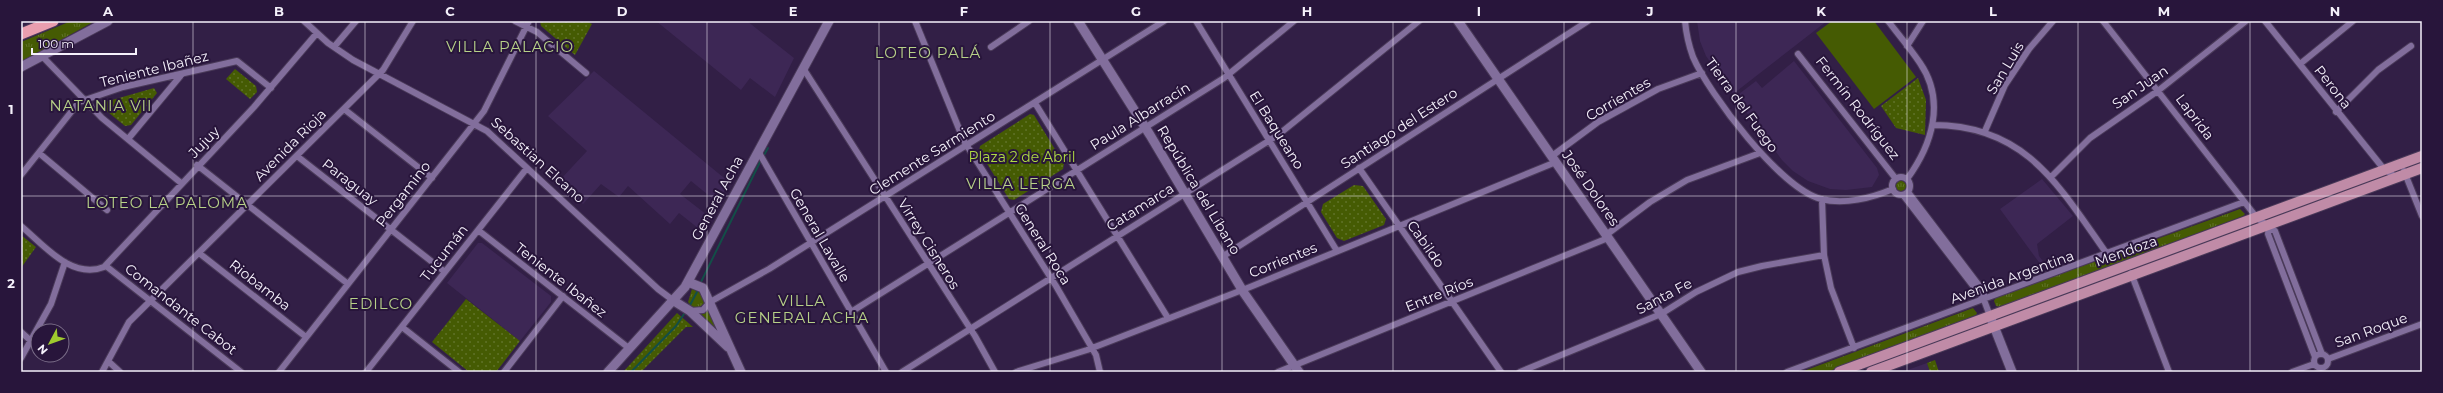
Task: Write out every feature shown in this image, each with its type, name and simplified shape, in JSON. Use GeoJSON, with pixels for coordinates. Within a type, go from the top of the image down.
{"type":"FeatureCollection","features":[{"type":"Feature","properties":{"kind":"highway"},"geometry":{"type":"LineString","coordinates":[[21,34],[53,21]]}},
{"type":"Feature","properties":{"kind":"main road"},"geometry":{"type":"LineString","coordinates":[[21,67],[108,21]]}},
{"type":"Feature","properties":{"kind":"main road","name":"General Acha"},"geometry":{"type":"LineString","coordinates":[[610,371],[674,301],[688,282],[802,68],[829,21]]}},
{"type":"Feature","properties":{"kind":"main road","name":"República del Líbano"},"geometry":{"type":"LineString","coordinates":[[1078,21],[1145,127],[1242,289],[1297,369]]}},
{"type":"Feature","properties":{"kind":"main road","name":"José Dolores"},"geometry":{"type":"LineString","coordinates":[[1458,21],[1701,372]]}},
{"type":"Feature","properties":{"kind":"main road","name":"Mendoza"},"geometry":{"type":"LineString","coordinates":[[1839,372],[2420,157]]}},
{"type":"Feature","properties":{"kind":"main road","name":"Mendoza"},"geometry":{"type":"LineString","coordinates":[[1872,372],[2375,186],[2406,176],[2422,168]]}},
{"type":"Feature","properties":{"kind":"main road","name":"Sebastian Elcano"},"geometry":{"type":"LineString","coordinates":[[688,282],[702,287],[741,372]]}},
{"type":"Feature","properties":{"kind":"main road","name":"Sebastian Elcano"},"geometry":{"type":"LineString","coordinates":[[674,301],[690,311],[732,350]]}},
{"type":"Feature","properties":{"kind":"main road"},"geometry":{"type":"LineString","coordinates":[[1990,316],[2012,372]]}},
{"type":"Feature","properties":{"kind":"street","name":"Sebastian Elcano"},"geometry":{"type":"LineString","coordinates":[[304,21],[334,47],[379,74],[487,131],[665,296],[674,301]]}},
{"type":"Feature","properties":{"kind":"street"},"geometry":{"type":"LineString","coordinates":[[334,47],[356,21]]}},
{"type":"Feature","properties":{"kind":"street","name":"Avenida Rioja"},"geometry":{"type":"LineString","coordinates":[[102,372],[129,322],[379,74],[413,21]]}},
{"type":"Feature","properties":{"kind":"street"},"geometry":{"type":"LineString","coordinates":[[515,21],[528,24],[586,73]]}},
{"type":"Feature","properties":{"kind":"street","name":"General Roca"},"geometry":{"type":"LineString","coordinates":[[915,21],[966,145],[1051,278],[1092,348],[1100,372]]}},
{"type":"Feature","properties":{"kind":"street"},"geometry":{"type":"LineString","coordinates":[[991,47],[1029,21]]}},
{"type":"Feature","properties":{"kind":"street","name":"Clemente Sarmiento"},"geometry":{"type":"LineString","coordinates":[[690,311],[703,310],[710,302],[742,285],[1164,21]]}},
{"type":"Feature","properties":{"kind":"street","name":"El Baqueano"},"geometry":{"type":"LineString","coordinates":[[1196,21],[1337,251]]}},
{"type":"Feature","properties":{"kind":"street","name":"Paula Albarracín"},"geometry":{"type":"LineString","coordinates":[[851,312],[1228,74],[1294,21]]}},
{"type":"Feature","properties":{"kind":"street","name":"Catamarca"},"geometry":{"type":"LineString","coordinates":[[902,372],[1269,141],[1419,21]]}},
{"type":"Feature","properties":{"kind":"street","name":"Santiago del Estero"},"geometry":{"type":"LineString","coordinates":[[1222,256],[1588,21]]}},
{"type":"Feature","properties":{"kind":"street","name":"Tierra del Fuego"},"geometry":{"type":"LineString","coordinates":[[1685,21],[1693,56],[1702,73],[1760,153],[1786,180],[1805,192],[1822,199],[1855,200],[1877,196],[1893,189]]}},
{"type":"Feature","properties":{"kind":"street"},"geometry":{"type":"LineString","coordinates":[[1888,21],[1921,64],[1931,88],[1933,125],[1926,149],[1907,179]]}},
{"type":"Feature","properties":{"kind":"street"},"geometry":{"type":"LineString","coordinates":[[1907,46],[1923,21]]}},
{"type":"Feature","properties":{"kind":"street","name":"San Luis"},"geometry":{"type":"LineString","coordinates":[[1985,131],[2005,85],[2029,49],[2053,21]]}},
{"type":"Feature","properties":{"kind":"street","name":"Laprida"},"geometry":{"type":"LineString","coordinates":[[2103,21],[2159,90],[2257,218],[2275,231],[2322,354]]}},
{"type":"Feature","properties":{"kind":"street","name":"San Juan"},"geometry":{"type":"LineString","coordinates":[[2051,177],[2090,138],[2159,90],[2246,21]]}},
{"type":"Feature","properties":{"kind":"street","name":"Perona"},"geometry":{"type":"LineString","coordinates":[[2264,21],[2300,64],[2336,112],[2383,170],[2406,176]]}},
{"type":"Feature","properties":{"kind":"street"},"geometry":{"type":"LineString","coordinates":[[2300,64],[2353,21]]}},
{"type":"Feature","properties":{"kind":"street","name":"Pergamino"},"geometry":{"type":"LineString","coordinates":[[279,372],[484,112],[528,24]]}},
{"type":"Feature","properties":{"kind":"street","name":"Jujuy"},"geometry":{"type":"LineString","coordinates":[[106,266],[181,183],[271,88],[317,33]]}},
{"type":"Feature","properties":{"kind":"street"},"geometry":{"type":"LineString","coordinates":[[2336,112],[2378,70],[2411,46]]}},
{"type":"Feature","properties":{"kind":"street","name":"Fermín Rodríguez"},"geometry":{"type":"LineString","coordinates":[[1798,54],[1896,179]]}},
{"type":"Feature","properties":{"kind":"street"},"geometry":{"type":"LineString","coordinates":[[42,56],[85,100],[128,139],[181,183]]}},
{"type":"Feature","properties":{"kind":"street","name":"Teniente Ibañez"},"geometry":{"type":"LineString","coordinates":[[21,175],[79,102],[123,87],[237,61],[271,88]]}},
{"type":"Feature","properties":{"kind":"street","name":"Virrey Cisneros"},"geometry":{"type":"LineString","coordinates":[[802,68],[970,329],[995,372]]}},
{"type":"Feature","properties":{"kind":"street","name":"Corrientes"},"geometry":{"type":"LineString","coordinates":[[1016,372],[1092,348],[1242,289],[1399,226],[1554,159],[1598,122],[1658,89],[1702,73]]}},
{"type":"Feature","properties":{"kind":"street"},"geometry":{"type":"LineString","coordinates":[[128,139],[182,74]]}},
{"type":"Feature","properties":{"kind":"street"},"geometry":{"type":"LineString","coordinates":[[1034,103],[1168,318]]}},
{"type":"Feature","properties":{"kind":"street"},"geometry":{"type":"LineString","coordinates":[[344,109],[432,178]]}},
{"type":"Feature","properties":{"kind":"street"},"geometry":{"type":"LineString","coordinates":[[1933,125],[1958,125],[1985,131],[2022,151],[2051,177],[2108,254]]}},
{"type":"Feature","properties":{"kind":"street","name":"General Lavalle"},"geometry":{"type":"LineString","coordinates":[[758,151],[886,372]]}},
{"type":"Feature","properties":{"kind":"street"},"geometry":{"type":"LineString","coordinates":[[39,152],[107,210]]}},
{"type":"Feature","properties":{"kind":"street","name":"Entre Ríos"},"geometry":{"type":"LineString","coordinates":[[1278,372],[1297,369],[1608,237],[1650,202],[1687,180],[1760,153]]}},
{"type":"Feature","properties":{"kind":"street","name":"Paraguay"},"geometry":{"type":"LineString","coordinates":[[297,156],[444,272]]}},
{"type":"Feature","properties":{"kind":"street"},"geometry":{"type":"LineString","coordinates":[[2406,176],[2420,157]]}},
{"type":"Feature","properties":{"kind":"street"},"geometry":{"type":"LineString","coordinates":[[2402,164],[2422,216]]}},
{"type":"Feature","properties":{"kind":"street"},"geometry":{"type":"LineString","coordinates":[[198,165],[348,284]]}},
{"type":"Feature","properties":{"kind":"street","name":"Tucumán"},"geometry":{"type":"LineString","coordinates":[[366,372],[527,168]]}},
{"type":"Feature","properties":{"kind":"street","name":"Cabildo"},"geometry":{"type":"LineString","coordinates":[[1359,168],[1501,372]]}},
{"type":"Feature","properties":{"kind":"street"},"geometry":{"type":"LineString","coordinates":[[2375,186],[2383,170]]}},
{"type":"Feature","properties":{"kind":"street"},"geometry":{"type":"LineString","coordinates":[[1902,177],[1907,179],[1910,184],[1906,193],[1896,194],[1892,183],[1896,179],[1902,177]]}},
{"type":"Feature","properties":{"kind":"street"},"geometry":{"type":"LineString","coordinates":[[1906,193],[1984,300],[1990,316]]}},
{"type":"Feature","properties":{"kind":"street"},"geometry":{"type":"LineString","coordinates":[[1822,199],[1824,255],[1831,288],[1854,348]]}},
{"type":"Feature","properties":{"kind":"street","name":"Avenida Argentina"},"geometry":{"type":"LineString","coordinates":[[1787,372],[2108,254],[2244,202]]}},
{"type":"Feature","properties":{"kind":"street"},"geometry":{"type":"LineString","coordinates":[[21,226],[70,266],[82,268],[101,268],[106,266]]}},
{"type":"Feature","properties":{"kind":"street"},"geometry":{"type":"LineString","coordinates":[[2269,226],[2268,234],[2317,365]]}},
{"type":"Feature","properties":{"kind":"street","name":"Teniente Ibañez"},"geometry":{"type":"LineString","coordinates":[[478,230],[630,349]]}},
{"type":"Feature","properties":{"kind":"street","name":"Riobamba"},"geometry":{"type":"LineString","coordinates":[[199,252],[306,337]]}},
{"type":"Feature","properties":{"kind":"street","name":"Santa Fe"},"geometry":{"type":"LineString","coordinates":[[1520,372],[1661,314],[1696,292],[1738,272],[1824,255]]}},
{"type":"Feature","properties":{"kind":"street"},"geometry":{"type":"LineString","coordinates":[[41,323],[51,304],[64,262]]}},
{"type":"Feature","properties":{"kind":"street"},"geometry":{"type":"LineString","coordinates":[[2128,265],[2169,372]]}},
{"type":"Feature","properties":{"kind":"street","name":"Comandante Cabot"},"geometry":{"type":"LineString","coordinates":[[106,266],[241,372]]}},
{"type":"Feature","properties":{"kind":"street"},"geometry":{"type":"LineString","coordinates":[[504,372],[563,296]]}},
{"type":"Feature","properties":{"kind":"street","name":"San Roque"},"geometry":{"type":"LineString","coordinates":[[2328,358],[2422,324]]}},
{"type":"Feature","properties":{"kind":"street"},"geometry":{"type":"LineString","coordinates":[[402,327],[459,372]]}},
{"type":"Feature","properties":{"kind":"street"},"geometry":{"type":"LineString","coordinates":[[21,332],[30,340]]}},
{"type":"Feature","properties":{"kind":"street"},"geometry":{"type":"LineString","coordinates":[[21,358],[30,343]]}},
{"type":"Feature","properties":{"kind":"street"},"geometry":{"type":"LineString","coordinates":[[2292,372],[2317,365],[2328,369],[2328,358],[2322,354],[2317,365]]}},
{"type":"Feature","properties":{"kind":"street"},"geometry":{"type":"LineString","coordinates":[[108,361],[120,372]]}},
{"type":"Feature","properties":{"kind":"shaded area"},"geometry":{"type":"Polygon","coordinates":[[[656,21],[747,21],[794,58],[775,97],[750,78],[741,90],[656,21]]]}},
{"type":"Feature","properties":{"kind":"shaded area"},"geometry":{"type":"Polygon","coordinates":[[[1697,21],[1827,21],[1733,94],[1706,56],[1700,41],[1697,21]]]}},
{"type":"Feature","properties":{"kind":"shaded area"},"geometry":{"type":"Polygon","coordinates":[[[1794,61],[1877,168],[1879,175],[1872,187],[1846,190],[1830,189],[1808,181],[1793,171],[1782,160],[1735,97],[1756,81],[1762,88],[1794,61]]]}},
{"type":"Feature","properties":{"kind":"shaded area"},"geometry":{"type":"Polygon","coordinates":[[[594,71],[729,182],[718,203],[691,181],[680,194],[711,218],[703,232],[679,213],[670,224],[628,186],[619,197],[601,184],[583,204],[559,181],[587,151],[548,116],[594,71]]]}},
{"type":"Feature","properties":{"kind":"shaded area"},"geometry":{"type":"Polygon","coordinates":[[[2042,179],[2073,216],[2037,244],[2039,256],[2045,264],[2041,265],[2000,209],[2042,179]]]}},
{"type":"Feature","properties":{"kind":"shaded area"},"geometry":{"type":"Polygon","coordinates":[[[478,243],[482,243],[551,296],[551,302],[520,341],[447,283],[478,243]]]}},
{"type":"Feature","properties":{"kind":"shaded area"},"geometry":{"type":"Polygon","coordinates":[[[1927,363],[1930,372],[1902,372],[1927,363]]]}},
{"type":"Feature","properties":{"kind":"green space"},"geometry":{"type":"Polygon","coordinates":[[[71,21],[95,21],[21,62],[21,42],[71,21]]]}},
{"type":"Feature","properties":{"kind":"green space"},"geometry":{"type":"Polygon","coordinates":[[[540,21],[586,21],[592,24],[575,55],[541,26],[540,21]]]}},
{"type":"Feature","properties":{"kind":"green space"},"geometry":{"type":"Polygon","coordinates":[[[1832,21],[1874,21],[1916,77],[1874,109],[1816,33],[1832,21]]]}},
{"type":"Feature","properties":{"kind":"green space"},"geometry":{"type":"Polygon","coordinates":[[[235,69],[256,86],[257,92],[250,99],[226,79],[235,69]]]}},
{"type":"Feature","properties":{"kind":"green space"},"geometry":{"type":"Polygon","coordinates":[[[1918,78],[1926,100],[1925,135],[1896,128],[1881,106],[1918,78]]]}},
{"type":"Feature","properties":{"kind":"green space"},"geometry":{"type":"Polygon","coordinates":[[[154,88],[157,93],[131,125],[125,126],[103,108],[105,102],[154,88]]]}},
{"type":"Feature","properties":{"kind":"green space","name":"Plaza 2 de Abril"},"geometry":{"type":"Polygon","coordinates":[[[1030,114],[1034,115],[1064,164],[1063,169],[1014,200],[1009,199],[979,151],[980,146],[1030,114]]]}},
{"type":"Feature","properties":{"kind":"green space"},"geometry":{"type":"Polygon","coordinates":[[[1899,181],[1903,181],[1905,182],[1905,190],[1899,191],[1896,188],[1896,184],[1899,181]]]}},
{"type":"Feature","properties":{"kind":"green space"},"geometry":{"type":"Polygon","coordinates":[[[1354,185],[1363,186],[1386,219],[1384,225],[1344,241],[1337,238],[1321,212],[1323,204],[1354,185]]]}},
{"type":"Feature","properties":{"kind":"green space"},"geometry":{"type":"Polygon","coordinates":[[[2240,209],[2245,214],[2243,216],[2000,307],[1996,306],[1994,301],[1996,297],[2240,209]]]}},
{"type":"Feature","properties":{"kind":"green space"},"geometry":{"type":"Polygon","coordinates":[[[21,235],[36,247],[21,268],[21,235]]]}},
{"type":"Feature","properties":{"kind":"green space"},"geometry":{"type":"Polygon","coordinates":[[[2276,239],[2318,350],[2317,351],[2273,240],[2276,239]]]}},
{"type":"Feature","properties":{"kind":"green space"},"geometry":{"type":"Polygon","coordinates":[[[692,289],[700,292],[705,303],[698,308],[692,307],[688,302],[692,289]]]}},
{"type":"Feature","properties":{"kind":"green space"},"geometry":{"type":"Polygon","coordinates":[[[466,299],[520,341],[496,372],[469,372],[432,342],[466,299]]]}},
{"type":"Feature","properties":{"kind":"green space"},"geometry":{"type":"Polygon","coordinates":[[[1973,308],[1977,313],[1976,315],[1827,372],[1801,372],[1973,308]]]}},
{"type":"Feature","properties":{"kind":"green space"},"geometry":{"type":"Polygon","coordinates":[[[708,311],[718,331],[701,314],[708,311]]]}},
{"type":"Feature","properties":{"kind":"green space"},"geometry":{"type":"Polygon","coordinates":[[[677,313],[693,327],[686,327],[641,372],[623,372],[677,313]]]}},
{"type":"Feature","properties":{"kind":"green space"},"geometry":{"type":"Polygon","coordinates":[[[1935,360],[1939,372],[1930,372],[1927,363],[1935,360]]]}},
{"type":"Feature","properties":{"kind":"waterway"},"geometry":{"type":"LineString","coordinates":[[763,157],[768,148]]}},
{"type":"Feature","properties":{"kind":"waterway"},"geometry":{"type":"LineString","coordinates":[[700,284],[761,160]]}},
{"type":"Feature","properties":{"kind":"waterway"},"geometry":{"type":"LineString","coordinates":[[689,307],[698,290]]}},
{"type":"Feature","properties":{"kind":"waterway"},"geometry":{"type":"LineString","coordinates":[[631,372],[676,326],[686,311]]}},
{"type":"Feature","properties":{"kind":"district","name":"VILLA PALACIO"},"geometry":{"type":"Point","coordinates":[510,46]}},
{"type":"Feature","properties":{"kind":"district","name":"LOTEO PALÁ"},"geometry":{"type":"Point","coordinates":[928,52]}},
{"type":"Feature","properties":{"kind":"district","name":"NATANIA VII"},"geometry":{"type":"Point","coordinates":[101,105]}},
{"type":"Feature","properties":{"kind":"district","name":"VILLA LERGA"},"geometry":{"type":"Point","coordinates":[1021,183]}},
{"type":"Feature","properties":{"kind":"district","name":"LOTEO LA PALOMA"},"geometry":{"type":"Point","coordinates":[167,202]}},
{"type":"Feature","properties":{"kind":"district","name":"EDILCO"},"geometry":{"type":"Point","coordinates":[381,303]}},
{"type":"Feature","properties":{"kind":"district","name":"VILLA GENERAL ACHA"},"geometry":{"type":"Point","coordinates":[802,308]}}]}
